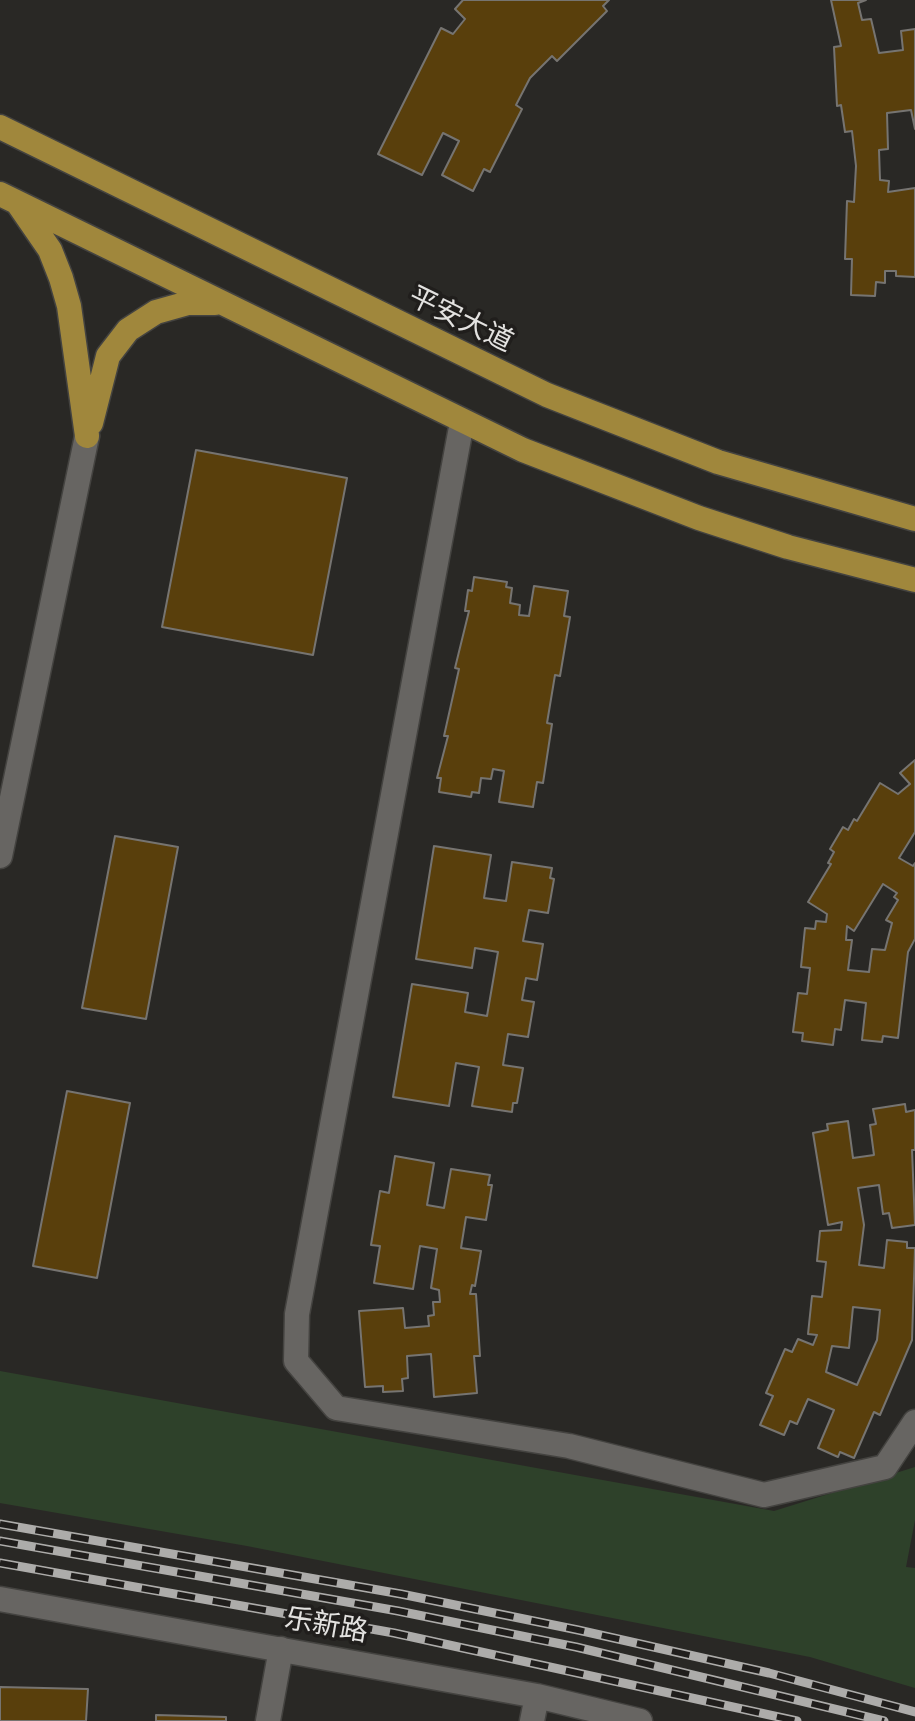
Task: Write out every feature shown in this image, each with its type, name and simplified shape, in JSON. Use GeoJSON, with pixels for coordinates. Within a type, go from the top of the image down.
{"type":"FeatureCollection","features":[{"type":"Feature","properties":{"kind":"main road","name":"平安大道"},"geometry":{"type":"LineString","coordinates":[[0,127],[547,395],[718,462],[915,519]]}},
{"type":"Feature","properties":{"kind":"main road"},"geometry":{"type":"LineString","coordinates":[[8,198],[462,422],[610,486],[699,518],[915,580]]}},
{"type":"Feature","properties":{"kind":"main road"},"geometry":{"type":"LineString","coordinates":[[8,198],[50,250],[61,278],[69,306],[87,436]]}},
{"type":"Feature","properties":{"kind":"main road"},"geometry":{"type":"LineString","coordinates":[[87,436],[108,356],[128,330],[156,312],[177,306],[221,304]]}},
{"type":"Feature","properties":{"kind":"street"},"geometry":{"type":"LineString","coordinates":[[462,422],[297,1314],[296,1361],[336,1408],[569,1446],[764,1495],[885,1467],[915,1422]]}},
{"type":"Feature","properties":{"kind":"street"},"geometry":{"type":"LineString","coordinates":[[0,856],[87,436]]}},
{"type":"Feature","properties":{"kind":"street","name":"乐新路"},"geometry":{"type":"LineString","coordinates":[[0,1599],[537,1696],[640,1721]]}},
{"type":"Feature","properties":{"kind":"street"},"geometry":{"type":"LineString","coordinates":[[268,1721],[281,1649]]}},
{"type":"Feature","properties":{"kind":"street"},"geometry":{"type":"LineString","coordinates":[[532,1721],[537,1696]]}},
{"type":"Feature","properties":{"kind":"green space"},"geometry":{"type":"Polygon","coordinates":[[[0,1371],[774,1511],[915,1467],[915,1520],[906,1567],[915,1568],[915,1688],[810,1657],[247,1546],[0,1503],[0,1371]]]}},
{"type":"Feature","properties":{"kind":"building"},"geometry":{"type":"Polygon","coordinates":[[[463,0],[609,0],[603,6],[607,11],[557,61],[552,56],[530,78],[516,105],[522,109],[490,172],[484,169],[473,191],[442,175],[459,141],[443,133],[422,175],[378,154],[441,28],[453,34],[465,19],[455,9],[463,0]]]}},
{"type":"Feature","properties":{"kind":"building"},"geometry":{"type":"Polygon","coordinates":[[[831,0],[866,0],[858,3],[862,20],[871,19],[879,53],[903,50],[901,31],[915,29],[915,129],[911,110],[887,113],[888,149],[879,150],[880,180],[889,181],[888,192],[915,188],[915,277],[896,276],[896,271],[885,271],[885,283],[876,282],[875,296],[851,295],[852,259],[845,259],[847,201],[854,202],[856,166],[852,131],[845,132],[841,105],[837,106],[834,47],[841,46],[831,0]]]}},
{"type":"Feature","properties":{"kind":"building"},"geometry":{"type":"Polygon","coordinates":[[[196,450],[347,478],[313,655],[162,627],[196,450]]]}},
{"type":"Feature","properties":{"kind":"building"},"geometry":{"type":"Polygon","coordinates":[[[474,577],[507,582],[506,587],[512,588],[510,603],[520,605],[519,615],[529,616],[534,586],[568,591],[564,616],[570,617],[560,676],[555,675],[547,723],[552,724],[543,783],[537,782],[533,807],[499,802],[504,771],[493,769],[491,779],[481,778],[479,793],[472,792],[471,797],[439,792],[441,778],[437,778],[448,736],[444,736],[459,669],[455,668],[469,611],[465,611],[468,590],[472,591],[474,577]]]}},
{"type":"Feature","properties":{"kind":"building"},"geometry":{"type":"Polygon","coordinates":[[[915,760],[915,832],[899,858],[913,866],[915,863],[915,939],[908,952],[898,1038],[883,1036],[882,1042],[862,1040],[866,1003],[845,1000],[841,1030],[835,1029],[833,1045],[802,1041],[803,1033],[793,1032],[798,993],[807,994],[810,968],[801,967],[805,928],[815,929],[816,921],[826,922],[827,914],[808,902],[831,864],[828,863],[834,852],[830,849],[843,827],[848,830],[854,819],[857,821],[880,783],[898,794],[910,784],[900,773],[915,760]],[[883,884],[854,931],[847,926],[846,940],[852,940],[848,970],[869,972],[872,949],[885,950],[892,923],[886,920],[898,900],[894,897],[897,893],[883,884]]]}},
{"type":"Feature","properties":{"kind":"building"},"geometry":{"type":"Polygon","coordinates":[[[115,836],[178,847],[146,1019],[82,1008],[115,836]]]}},
{"type":"Feature","properties":{"kind":"building"},"geometry":{"type":"Polygon","coordinates":[[[434,846],[491,855],[484,898],[506,901],[512,862],[552,868],[550,878],[554,879],[548,913],[529,910],[523,941],[543,944],[537,980],[526,978],[522,1000],[534,1002],[528,1037],[508,1034],[503,1065],[523,1068],[517,1103],[513,1103],[512,1112],[472,1106],[479,1067],[456,1063],[449,1106],[393,1097],[412,984],[468,993],[465,1012],[487,1016],[498,952],[475,948],[472,968],[416,959],[434,846]]]}},
{"type":"Feature","properties":{"kind":"building"},"geometry":{"type":"Polygon","coordinates":[[[67,1091],[130,1103],[97,1278],[33,1266],[67,1091]]]}},
{"type":"Feature","properties":{"kind":"building"},"geometry":{"type":"Polygon","coordinates":[[[905,1104],[906,1112],[915,1110],[915,1150],[912,1150],[915,1225],[892,1228],[889,1213],[883,1214],[879,1185],[858,1188],[864,1225],[859,1265],[884,1268],[887,1240],[907,1242],[907,1248],[915,1248],[912,1340],[880,1415],[874,1412],[854,1458],[840,1452],[838,1457],[818,1448],[834,1410],[808,1399],[797,1424],[790,1421],[784,1435],[760,1425],[773,1396],[766,1393],[785,1349],[792,1352],[798,1339],[813,1345],[817,1335],[808,1334],[812,1296],[822,1297],[826,1262],[817,1261],[820,1231],[841,1230],[842,1222],[828,1225],[813,1133],[828,1130],[827,1124],[848,1121],[853,1158],[874,1155],[870,1125],[876,1124],[873,1109],[905,1104]],[[853,1307],[849,1348],[832,1346],[826,1372],[857,1385],[877,1340],[880,1310],[853,1307]]]}},
{"type":"Feature","properties":{"kind":"building"},"geometry":{"type":"Polygon","coordinates":[[[395,1156],[434,1163],[427,1205],[444,1208],[451,1169],[490,1175],[488,1185],[492,1185],[486,1220],[466,1217],[461,1248],[481,1251],[475,1286],[472,1285],[470,1294],[476,1294],[480,1356],[474,1356],[477,1393],[434,1397],[431,1354],[407,1356],[408,1378],[402,1379],[403,1391],[383,1392],[383,1386],[365,1387],[359,1311],[403,1308],[405,1328],[429,1326],[428,1316],[434,1315],[433,1302],[440,1302],[439,1290],[431,1288],[437,1249],[420,1246],[413,1289],[374,1283],[380,1246],[371,1245],[380,1191],[389,1193],[395,1156]]]}},
{"type":"Feature","properties":{"kind":"building"},"geometry":{"type":"Polygon","coordinates":[[[0,1687],[88,1689],[86,1721],[0,1721],[0,1687]]]}},
{"type":"Feature","properties":{"kind":"building"},"geometry":{"type":"Polygon","coordinates":[[[156,1715],[226,1717],[226,1721],[156,1721],[156,1715]]]}},
{"type":"Feature","properties":{"kind":"railway"},"geometry":{"type":"LineString","coordinates":[[0,1524],[401,1594],[578,1630],[769,1673],[915,1712]]}},
{"type":"Feature","properties":{"kind":"railway"},"geometry":{"type":"LineString","coordinates":[[0,1541],[398,1611],[576,1647],[884,1721]]}},
{"type":"Feature","properties":{"kind":"railway"},"geometry":{"type":"LineString","coordinates":[[0,1563],[394,1633],[797,1721]]}}]}
